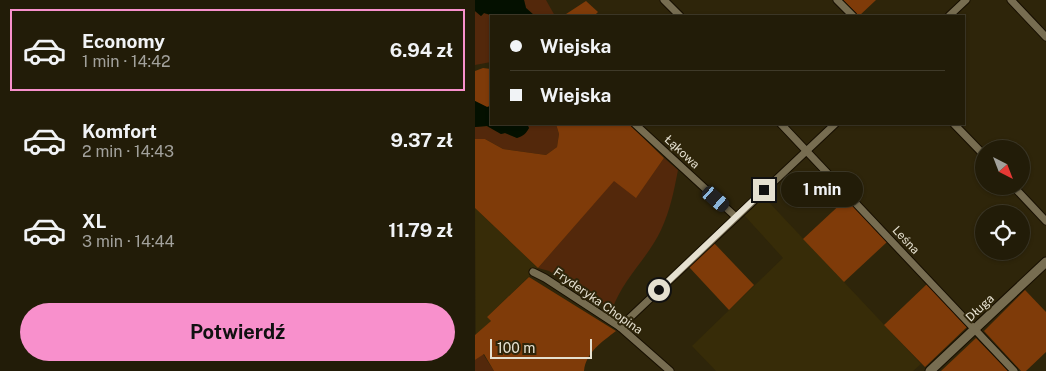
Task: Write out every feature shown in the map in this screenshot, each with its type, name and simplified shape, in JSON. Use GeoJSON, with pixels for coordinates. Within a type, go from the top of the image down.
{"type":"FeatureCollection","features":[{"type":"Feature","properties":{"kind":"street"},"geometry":{"type":"LineString","coordinates":[[664,0],[679,15]]}},
{"type":"Feature","properties":{"kind":"street"},"geometry":{"type":"LineString","coordinates":[[837,0],[852,15]]}},
{"type":"Feature","properties":{"kind":"street"},"geometry":{"type":"LineString","coordinates":[[950,15],[966,0]]}},
{"type":"Feature","properties":{"kind":"street"},"geometry":{"type":"LineString","coordinates":[[1011,0],[1046,37]]}},
{"type":"Feature","properties":{"kind":"street","name":"Łąkowa"},"geometry":{"type":"LineString","coordinates":[[636,125],[736,216]]}},
{"type":"Feature","properties":{"kind":"street","name":"Leśna"},"geometry":{"type":"LineString","coordinates":[[782,125],[1013,371]]}},
{"type":"Feature","properties":{"kind":"street"},"geometry":{"type":"LineString","coordinates":[[620,328],[834,125]]}},
{"type":"Feature","properties":{"kind":"street"},"geometry":{"type":"LineString","coordinates":[[955,125],[975,146]]}},
{"type":"Feature","properties":{"kind":"street"},"geometry":{"type":"LineString","coordinates":[[1021,195],[1046,221]]}},
{"type":"Feature","properties":{"kind":"street","name":"Długa"},"geometry":{"type":"LineString","coordinates":[[931,371],[1046,262]]}},
{"type":"Feature","properties":{"kind":"street","name":"Fryderyka Chopina"},"geometry":{"type":"LineString","coordinates":[[533,272],[620,328],[670,371]]}},
{"type":"Feature","properties":{"kind":"shaded area"},"geometry":{"type":"Polygon","coordinates":[[[475,0],[524,0],[526,8],[534,15],[491,15],[484,13],[481,16],[475,11],[475,0]]]}},
{"type":"Feature","properties":{"kind":"shaded area"},"geometry":{"type":"Polygon","coordinates":[[[524,0],[546,0],[554,15],[534,15],[526,8],[524,0]]]}},
{"type":"Feature","properties":{"kind":"shaded area"},"geometry":{"type":"Polygon","coordinates":[[[843,0],[876,0],[860,15],[843,0]]]}},
{"type":"Feature","properties":{"kind":"shaded area"},"geometry":{"type":"Polygon","coordinates":[[[586,1],[598,12],[595,15],[565,15],[586,1]]]}},
{"type":"Feature","properties":{"kind":"shaded area"},"geometry":{"type":"Polygon","coordinates":[[[475,11],[481,16],[484,13],[491,15],[490,62],[475,65],[475,11]]]}},
{"type":"Feature","properties":{"kind":"shaded area"},"geometry":{"type":"Polygon","coordinates":[[[483,68],[490,69],[490,106],[487,107],[475,101],[475,71],[483,68]]]}},
{"type":"Feature","properties":{"kind":"shaded area"},"geometry":{"type":"Polygon","coordinates":[[[475,101],[487,107],[490,106],[490,125],[528,125],[529,128],[527,132],[517,138],[505,133],[501,134],[487,126],[475,127],[475,101]]]}},
{"type":"Feature","properties":{"kind":"shaded area"},"geometry":{"type":"Polygon","coordinates":[[[528,125],[556,125],[559,134],[557,147],[546,155],[503,149],[485,139],[475,139],[475,127],[487,126],[501,134],[505,133],[517,138],[529,128],[528,125]]]}},
{"type":"Feature","properties":{"kind":"shaded area"},"geometry":{"type":"Polygon","coordinates":[[[556,125],[630,125],[664,158],[636,198],[614,181],[538,268],[475,208],[475,139],[485,139],[503,149],[546,155],[557,147],[559,134],[556,125]]]}},
{"type":"Feature","properties":{"kind":"shaded area"},"geometry":{"type":"Polygon","coordinates":[[[664,158],[678,170],[667,216],[656,240],[628,279],[612,310],[549,271],[538,268],[614,180],[636,197],[664,158]]]}},
{"type":"Feature","properties":{"kind":"shaded area"},"geometry":{"type":"Polygon","coordinates":[[[764,197],[921,364],[913,371],[716,371],[692,346],[783,258],[744,215],[764,197]]]}},
{"type":"Feature","properties":{"kind":"shaded area"},"geometry":{"type":"Polygon","coordinates":[[[846,199],[887,242],[844,282],[803,239],[846,199]]]}},
{"type":"Feature","properties":{"kind":"shaded area"},"geometry":{"type":"Polygon","coordinates":[[[475,208],[538,268],[487,317],[491,321],[476,336],[475,208]]]}},
{"type":"Feature","properties":{"kind":"shaded area"},"geometry":{"type":"Polygon","coordinates":[[[714,243],[754,285],[729,310],[689,267],[714,243]]]}},
{"type":"Feature","properties":{"kind":"shaded area"},"geometry":{"type":"Polygon","coordinates":[[[529,277],[616,331],[600,343],[591,353],[585,364],[584,371],[494,371],[484,354],[475,360],[475,335],[491,321],[487,317],[529,277]]]}},
{"type":"Feature","properties":{"kind":"shaded area"},"geometry":{"type":"Polygon","coordinates":[[[927,284],[967,327],[925,367],[884,325],[927,284]]]}},
{"type":"Feature","properties":{"kind":"shaded area"},"geometry":{"type":"Polygon","coordinates":[[[1025,290],[1046,312],[1046,352],[1026,371],[1021,371],[984,331],[1025,290]]]}},
{"type":"Feature","properties":{"kind":"shaded area"},"geometry":{"type":"Polygon","coordinates":[[[976,338],[1008,371],[941,371],[976,338]]]}},
{"type":"Feature","properties":{"kind":"shaded area"},"geometry":{"type":"Polygon","coordinates":[[[483,354],[494,371],[475,371],[475,360],[483,354]]]}},
{"type":"Feature","properties":{"kind":"route"},"geometry":{"type":"LineString","coordinates":[[659,290],[764,190]]}}]}
